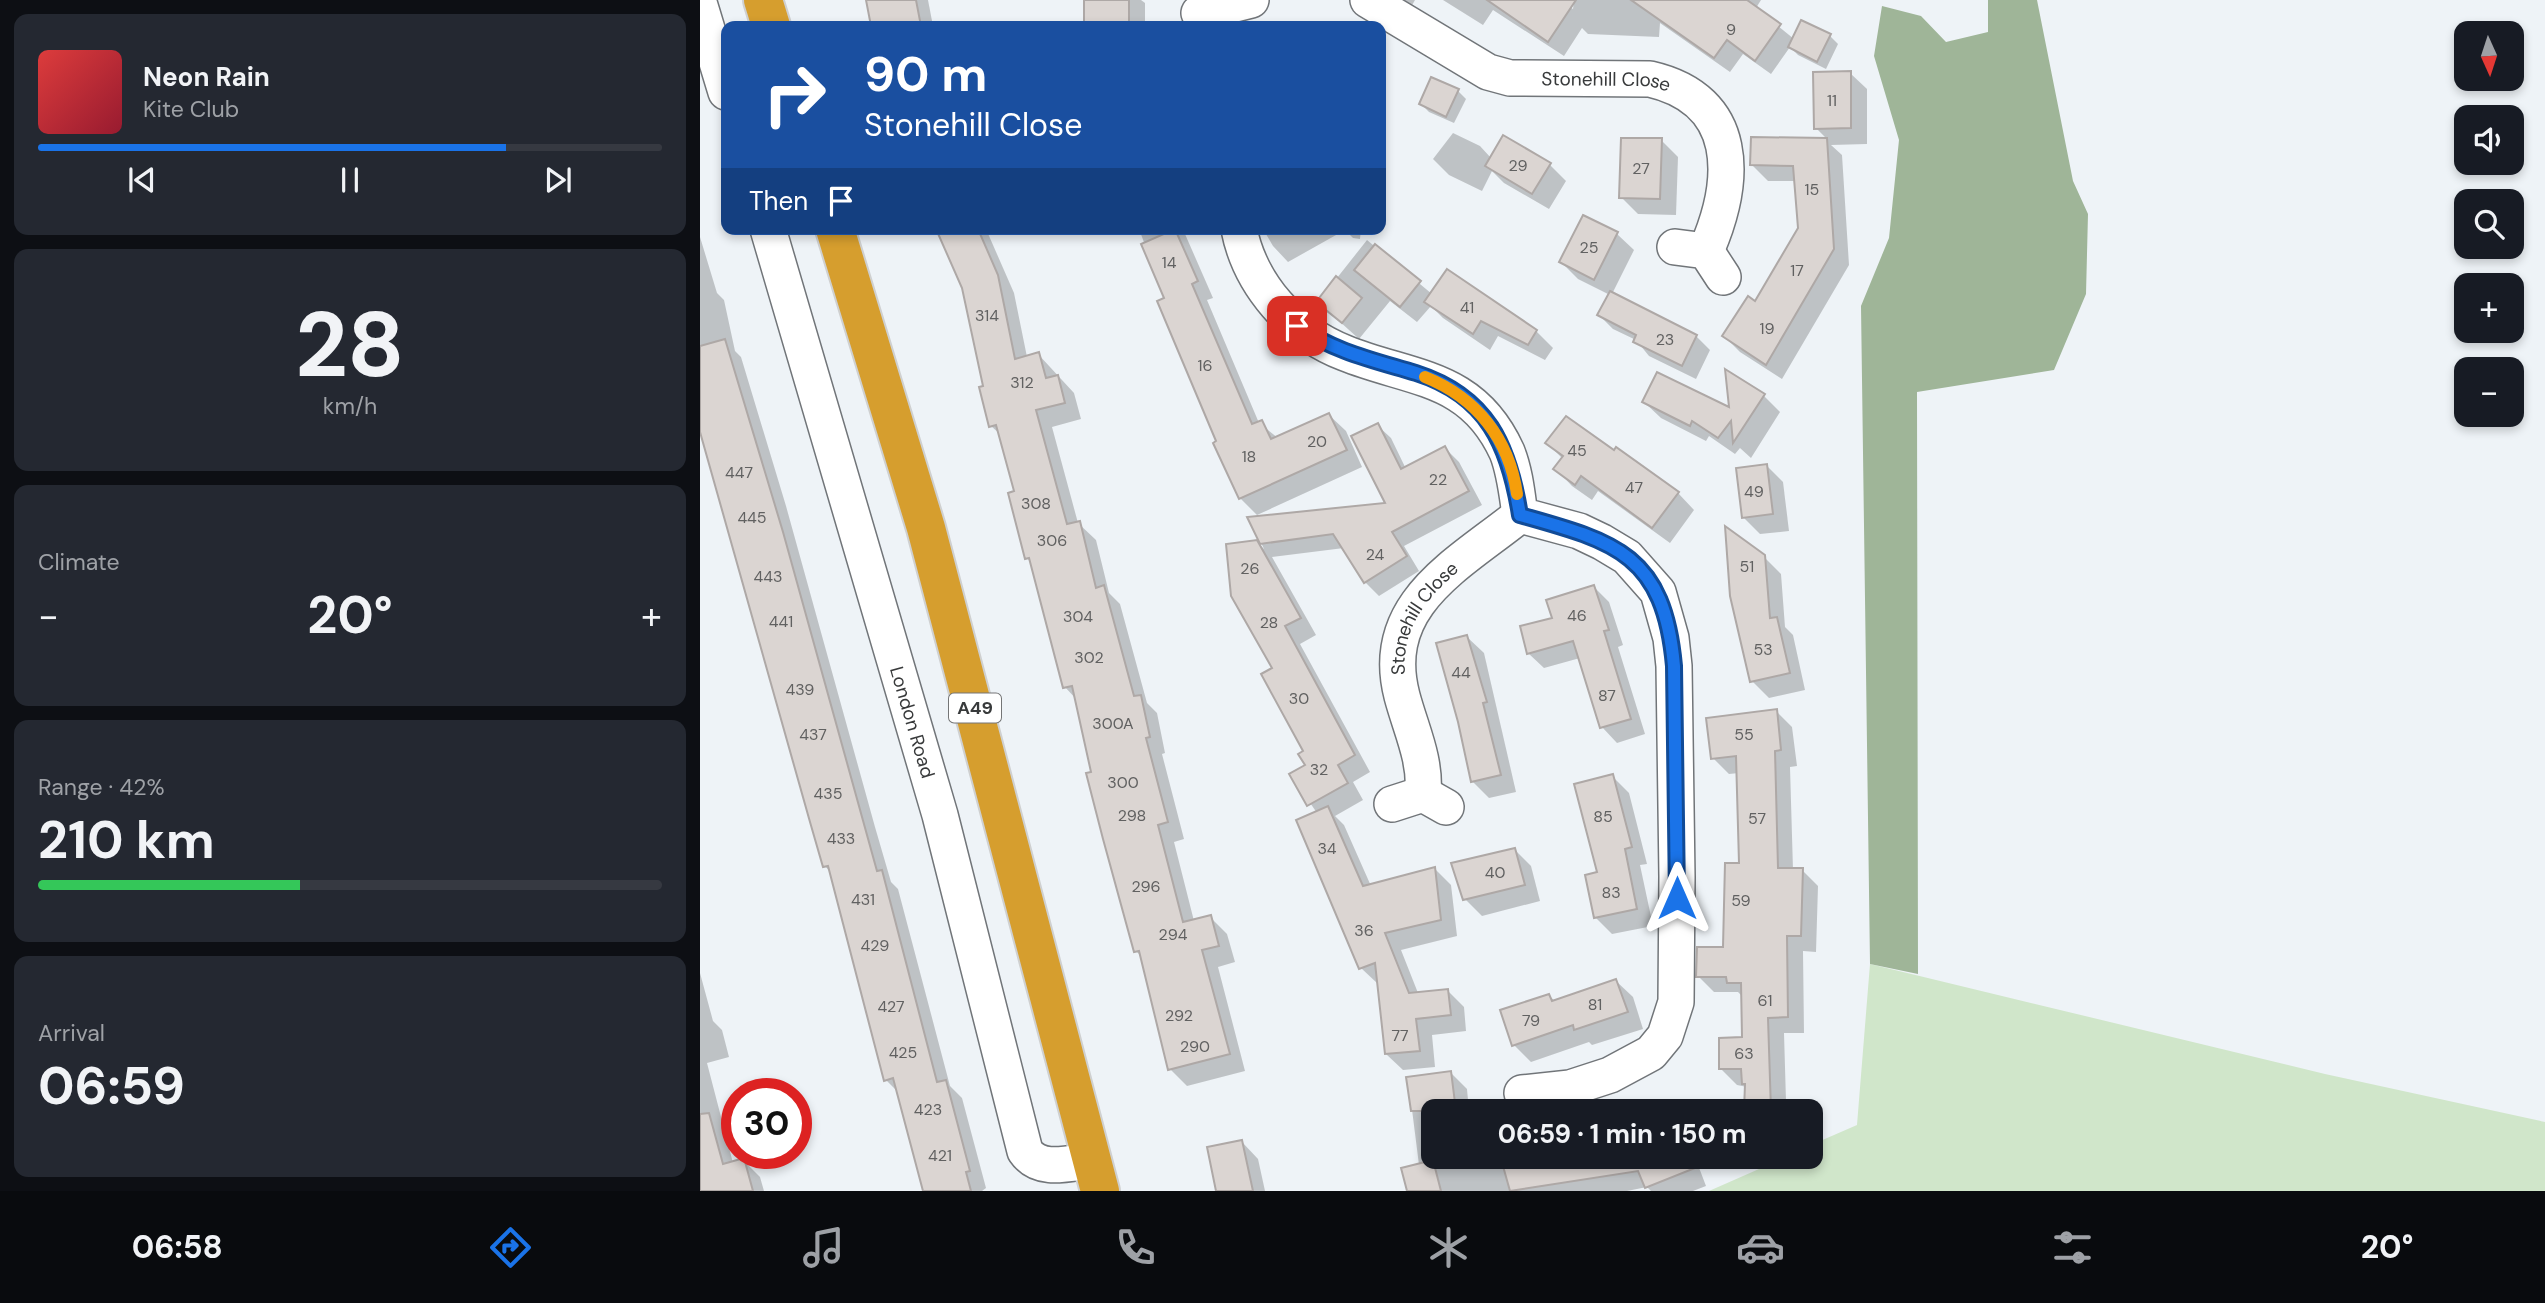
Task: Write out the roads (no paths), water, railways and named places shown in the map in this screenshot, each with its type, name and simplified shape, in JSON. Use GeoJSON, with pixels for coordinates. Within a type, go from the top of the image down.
{"type":"FeatureCollection","features":[{"type":"Feature","properties":{"kind":"highway"},"geometry":{"type":"LineString","coordinates":[[763,0],[769,21]]}},
{"type":"Feature","properties":{"kind":"highway","name":"London Road"},"geometry":{"type":"LineString","coordinates":[[837,235],[926,528],[1096,1175]]}},
{"type":"Feature","properties":{"kind":"street"},"geometry":{"type":"LineString","coordinates":[[1200,13],[1251,0]]}},
{"type":"Feature","properties":{"kind":"street","name":"Stonehill Close"},"geometry":{"type":"LineString","coordinates":[[1368,0],[1488,72],[1510,78],[1650,79],[1672,84],[1692,94],[1717,125],[1726,170],[1719,221],[1701,258]]}},
{"type":"Feature","properties":{"kind":"street"},"geometry":{"type":"LineString","coordinates":[[700,6],[721,75]]}},
{"type":"Feature","properties":{"kind":"street","name":"London Road"},"geometry":{"type":"LineString","coordinates":[[770,235],[940,814],[1025,1151],[1031,1159],[1045,1165],[1096,1175]]}},
{"type":"Feature","properties":{"kind":"street"},"geometry":{"type":"LineString","coordinates":[[1241,235],[1252,268],[1264,289],[1297,326],[1320,342],[1345,353],[1441,383],[1481,414],[1507,453],[1520,515],[1579,531],[1602,542],[1627,557],[1658,592],[1671,638],[1674,666],[1676,1002],[1665,1036],[1651,1053],[1610,1075],[1570,1088],[1515,1090]]}},
{"type":"Feature","properties":{"kind":"street","name":"Stonehill Close"},"geometry":{"type":"LineString","coordinates":[[1420,802],[1423,762],[1398,675],[1396,655],[1401,630],[1414,606],[1430,589],[1520,515]]}}]}
